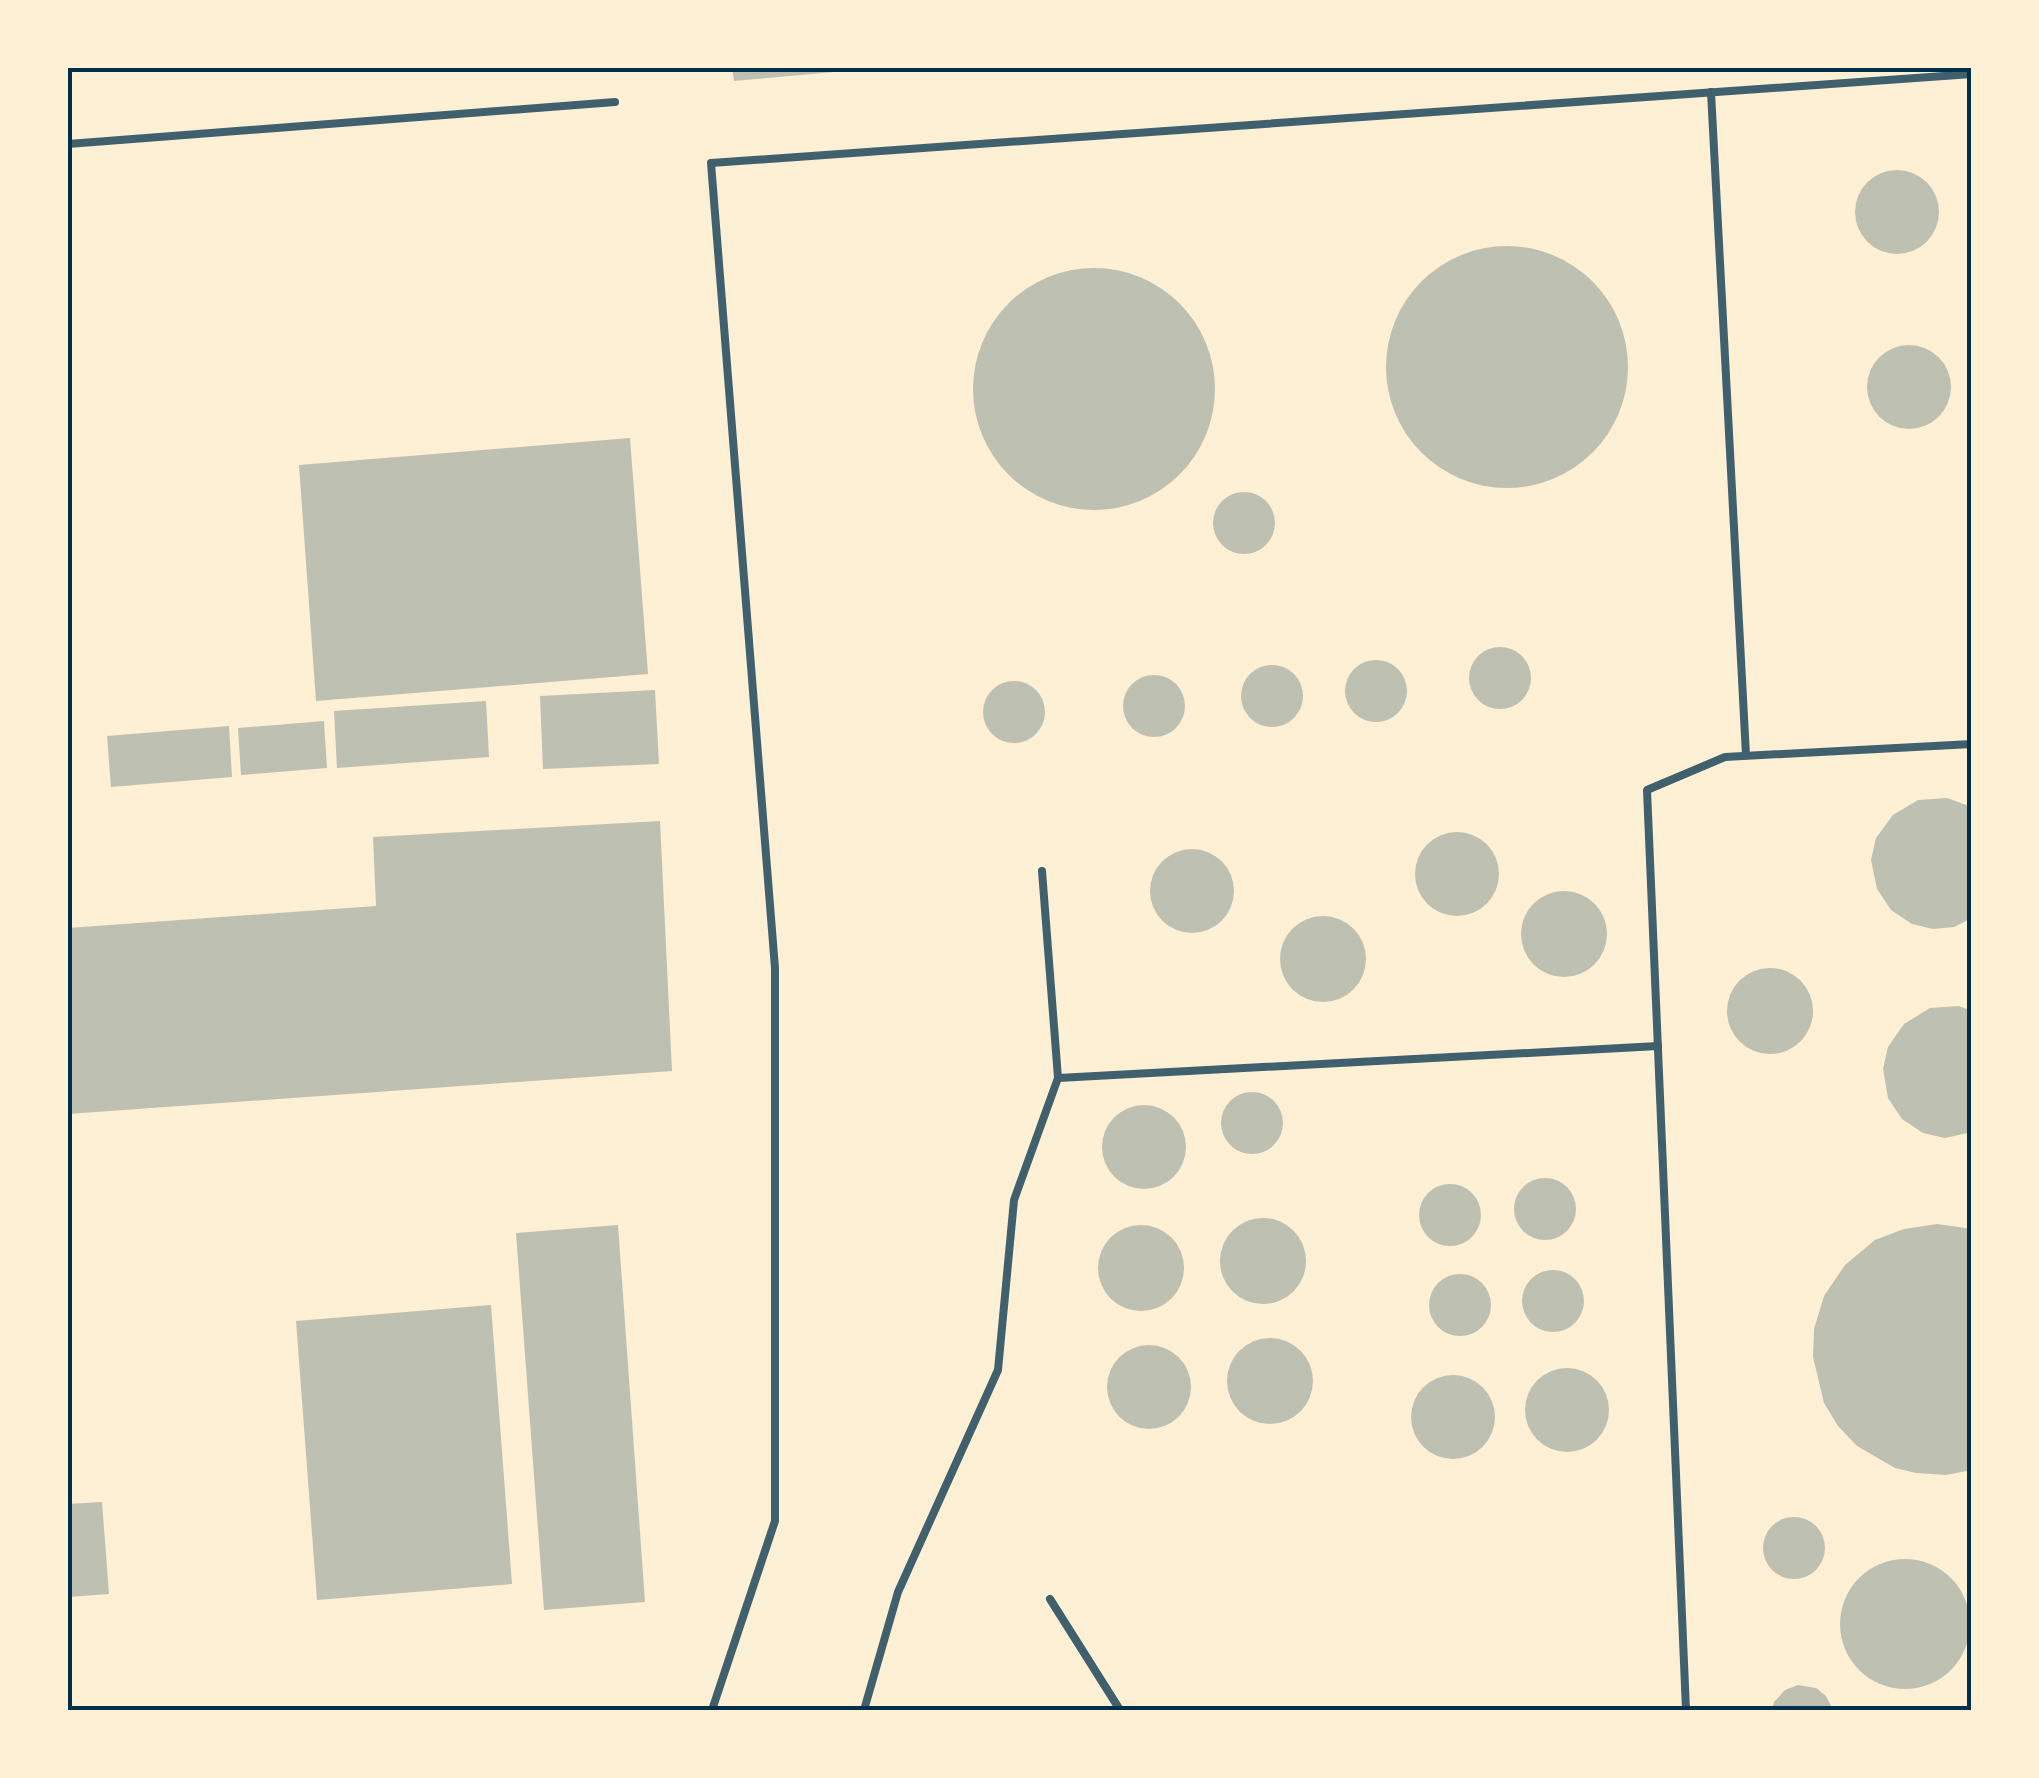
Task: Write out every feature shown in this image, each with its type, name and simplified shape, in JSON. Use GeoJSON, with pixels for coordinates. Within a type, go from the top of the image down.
{"type":"FeatureCollection","features":[{"type":"Feature","properties":{"kind":"lane"},"geometry":{"type":"LineString","coordinates":[[712,1710],[775,1522],[775,968],[711,163],[1972,74]]}},
{"type":"Feature","properties":{"kind":"lane"},"geometry":{"type":"LineString","coordinates":[[1712,92],[1746,756]]}},
{"type":"Feature","properties":{"kind":"lane"},"geometry":{"type":"LineString","coordinates":[[68,144],[615,102]]}},
{"type":"Feature","properties":{"kind":"lane"},"geometry":{"type":"LineString","coordinates":[[1686,1710],[1648,790],[1726,757],[1972,744]]}},
{"type":"Feature","properties":{"kind":"lane"},"geometry":{"type":"LineString","coordinates":[[864,1710],[898,1592],[998,1370],[1014,1200],[1058,1078],[1042,871]]}},
{"type":"Feature","properties":{"kind":"lane"},"geometry":{"type":"LineString","coordinates":[[1058,1078],[1658,1046]]}},
{"type":"Feature","properties":{"kind":"lane"},"geometry":{"type":"LineString","coordinates":[[1050,1599],[1120,1710]]}},
{"type":"Feature","properties":{"kind":"building"},"geometry":{"type":"Polygon","coordinates":[[[732,68],[856,68],[856,70],[734,81],[732,68]]]}},
{"type":"Feature","properties":{"kind":"building"},"geometry":{"type":"Polygon","coordinates":[[[1889,170],[1905,170],[1921,177],[1932,188],[1939,212],[1936,228],[1927,242],[1905,254],[1889,254],[1873,247],[1862,236],[1855,220],[1855,204],[1862,188],[1873,177],[1889,170]]]}},
{"type":"Feature","properties":{"kind":"building"},"geometry":{"type":"Polygon","coordinates":[[[1507,246],[1553,256],[1592,282],[1618,321],[1628,367],[1618,413],[1592,452],[1553,478],[1507,488],[1461,478],[1422,452],[1396,413],[1386,367],[1396,321],[1422,282],[1461,256],[1507,246]]]}},
{"type":"Feature","properties":{"kind":"building"},"geometry":{"type":"Polygon","coordinates":[[[1094,268],[1140,278],[1179,304],[1205,343],[1215,389],[1205,435],[1179,474],[1140,500],[1094,510],[1048,500],[1009,474],[983,435],[973,389],[983,343],[1009,304],[1048,278],[1094,268]]]}},
{"type":"Feature","properties":{"kind":"building"},"geometry":{"type":"Polygon","coordinates":[[[1901,345],[1917,345],[1933,352],[1944,363],[1951,387],[1948,403],[1939,417],[1917,429],[1901,429],[1885,422],[1874,411],[1867,395],[1867,379],[1874,363],[1885,352],[1901,345]]]}},
{"type":"Feature","properties":{"kind":"building"},"geometry":{"type":"Polygon","coordinates":[[[630,438],[648,674],[316,701],[299,465],[630,438]]]}},
{"type":"Feature","properties":{"kind":"building"},"geometry":{"type":"Polygon","coordinates":[[[1244,492],[1266,501],[1275,523],[1266,545],[1244,554],[1222,545],[1213,523],[1222,501],[1244,492]]]}},
{"type":"Feature","properties":{"kind":"building"},"geometry":{"type":"Polygon","coordinates":[[[1500,647],[1522,656],[1531,678],[1522,700],[1500,709],[1478,700],[1469,678],[1478,656],[1500,647]]]}},
{"type":"Feature","properties":{"kind":"building"},"geometry":{"type":"Polygon","coordinates":[[[1376,660],[1398,669],[1407,691],[1398,713],[1376,722],[1354,713],[1345,691],[1354,669],[1376,660]]]}},
{"type":"Feature","properties":{"kind":"building"},"geometry":{"type":"Polygon","coordinates":[[[1272,665],[1294,674],[1303,696],[1294,718],[1272,727],[1250,718],[1241,696],[1250,674],[1272,665]]]}},
{"type":"Feature","properties":{"kind":"building"},"geometry":{"type":"Polygon","coordinates":[[[1154,675],[1176,684],[1185,706],[1176,728],[1154,737],[1132,728],[1123,706],[1132,684],[1154,675]]]}},
{"type":"Feature","properties":{"kind":"building"},"geometry":{"type":"Polygon","coordinates":[[[1014,681],[1036,690],[1045,712],[1036,734],[1014,743],[992,734],[983,712],[992,690],[1014,681]]]}},
{"type":"Feature","properties":{"kind":"building"},"geometry":{"type":"Polygon","coordinates":[[[655,690],[659,764],[543,769],[540,696],[655,690]]]}},
{"type":"Feature","properties":{"kind":"building"},"geometry":{"type":"Polygon","coordinates":[[[486,701],[489,757],[337,768],[334,711],[486,701]]]}},
{"type":"Feature","properties":{"kind":"building"},"geometry":{"type":"Polygon","coordinates":[[[324,721],[327,768],[241,775],[238,728],[324,721]]]}},
{"type":"Feature","properties":{"kind":"building"},"geometry":{"type":"Polygon","coordinates":[[[229,726],[232,777],[111,787],[107,736],[229,726]]]}},
{"type":"Feature","properties":{"kind":"building"},"geometry":{"type":"Polygon","coordinates":[[[1947,798],[1972,807],[1972,918],[1954,927],[1933,929],[1912,924],[1891,910],[1877,889],[1871,860],[1876,838],[1893,815],[1918,800],[1947,798]]]}},
{"type":"Feature","properties":{"kind":"building"},"geometry":{"type":"Polygon","coordinates":[[[660,821],[672,1071],[68,1114],[68,928],[376,906],[373,837],[660,821]]]}},
{"type":"Feature","properties":{"kind":"building"},"geometry":{"type":"Polygon","coordinates":[[[1449,832],[1465,832],[1481,839],[1492,850],[1499,874],[1496,890],[1487,904],[1465,916],[1449,916],[1433,909],[1422,898],[1415,882],[1415,866],[1422,850],[1433,839],[1449,832]]]}},
{"type":"Feature","properties":{"kind":"building"},"geometry":{"type":"Polygon","coordinates":[[[1184,849],[1200,849],[1216,856],[1227,867],[1234,891],[1231,907],[1222,921],[1200,933],[1184,933],[1168,926],[1157,915],[1150,899],[1150,883],[1157,867],[1168,856],[1184,849]]]}},
{"type":"Feature","properties":{"kind":"building"},"geometry":{"type":"Polygon","coordinates":[[[1564,891],[1594,904],[1607,934],[1594,964],[1564,977],[1534,964],[1521,934],[1534,904],[1564,891]]]}},
{"type":"Feature","properties":{"kind":"building"},"geometry":{"type":"Polygon","coordinates":[[[1323,916],[1353,929],[1366,959],[1353,989],[1323,1002],[1293,989],[1280,959],[1293,929],[1323,916]]]}},
{"type":"Feature","properties":{"kind":"building"},"geometry":{"type":"Polygon","coordinates":[[[1770,968],[1800,981],[1813,1011],[1800,1041],[1770,1054],[1740,1041],[1727,1011],[1740,981],[1770,968]]]}},
{"type":"Feature","properties":{"kind":"building"},"geometry":{"type":"Polygon","coordinates":[[[1959,1006],[1972,1011],[1972,1132],[1945,1138],[1923,1133],[1902,1119],[1888,1098],[1883,1069],[1888,1047],[1904,1024],[1930,1008],[1959,1006]]]}},
{"type":"Feature","properties":{"kind":"building"},"geometry":{"type":"Polygon","coordinates":[[[1252,1092],[1274,1101],[1283,1123],[1274,1145],[1252,1154],[1230,1145],[1221,1123],[1230,1101],[1252,1092]]]}},
{"type":"Feature","properties":{"kind":"building"},"geometry":{"type":"Polygon","coordinates":[[[1136,1105],[1152,1105],[1168,1112],[1179,1123],[1186,1147],[1183,1163],[1174,1177],[1152,1189],[1136,1189],[1120,1182],[1109,1171],[1102,1155],[1102,1139],[1109,1123],[1120,1112],[1136,1105]]]}},
{"type":"Feature","properties":{"kind":"building"},"geometry":{"type":"Polygon","coordinates":[[[1545,1178],[1567,1187],[1576,1209],[1567,1231],[1545,1240],[1523,1231],[1514,1209],[1523,1187],[1545,1178]]]}},
{"type":"Feature","properties":{"kind":"building"},"geometry":{"type":"Polygon","coordinates":[[[1450,1184],[1472,1193],[1481,1215],[1472,1237],[1450,1246],[1428,1237],[1419,1215],[1428,1193],[1450,1184]]]}},
{"type":"Feature","properties":{"kind":"building"},"geometry":{"type":"Polygon","coordinates":[[[1263,1218],[1293,1231],[1306,1261],[1293,1291],[1263,1304],[1233,1291],[1220,1261],[1233,1231],[1263,1218]]]}},
{"type":"Feature","properties":{"kind":"building"},"geometry":{"type":"Polygon","coordinates":[[[1937,1224],[1972,1229],[1972,1470],[1946,1475],[1895,1468],[1857,1446],[1824,1403],[1813,1357],[1814,1329],[1824,1296],[1845,1265],[1875,1240],[1904,1229],[1937,1224]]]}},
{"type":"Feature","properties":{"kind":"building"},"geometry":{"type":"Polygon","coordinates":[[[618,1225],[645,1602],[544,1610],[516,1233],[618,1225]]]}},
{"type":"Feature","properties":{"kind":"building"},"geometry":{"type":"Polygon","coordinates":[[[1141,1225],[1171,1238],[1184,1268],[1171,1298],[1141,1311],[1111,1298],[1098,1268],[1111,1238],[1141,1225]]]}},
{"type":"Feature","properties":{"kind":"building"},"geometry":{"type":"Polygon","coordinates":[[[1553,1270],[1575,1279],[1584,1301],[1575,1323],[1553,1332],[1531,1323],[1522,1301],[1531,1279],[1553,1270]]]}},
{"type":"Feature","properties":{"kind":"building"},"geometry":{"type":"Polygon","coordinates":[[[1460,1274],[1482,1283],[1491,1305],[1482,1327],[1460,1336],[1438,1327],[1429,1305],[1438,1283],[1460,1274]]]}},
{"type":"Feature","properties":{"kind":"building"},"geometry":{"type":"Polygon","coordinates":[[[491,1305],[512,1584],[317,1600],[296,1321],[491,1305]]]}},
{"type":"Feature","properties":{"kind":"building"},"geometry":{"type":"Polygon","coordinates":[[[1270,1338],[1300,1351],[1313,1381],[1300,1411],[1270,1424],[1240,1411],[1227,1381],[1240,1351],[1270,1338]]]}},
{"type":"Feature","properties":{"kind":"building"},"geometry":{"type":"Polygon","coordinates":[[[1141,1345],[1157,1345],[1173,1352],[1184,1363],[1191,1387],[1188,1403],[1179,1417],[1157,1429],[1141,1429],[1125,1422],[1114,1411],[1107,1395],[1107,1379],[1114,1363],[1125,1352],[1141,1345]]]}},
{"type":"Feature","properties":{"kind":"building"},"geometry":{"type":"Polygon","coordinates":[[[1559,1368],[1575,1368],[1591,1375],[1602,1386],[1609,1410],[1606,1426],[1597,1440],[1575,1452],[1559,1452],[1543,1445],[1532,1434],[1525,1418],[1525,1402],[1532,1386],[1543,1375],[1559,1368]]]}},
{"type":"Feature","properties":{"kind":"building"},"geometry":{"type":"Polygon","coordinates":[[[1445,1375],[1461,1375],[1477,1382],[1488,1393],[1495,1417],[1492,1433],[1483,1447],[1461,1459],[1445,1459],[1429,1452],[1418,1441],[1411,1425],[1411,1409],[1418,1393],[1429,1382],[1445,1375]]]}},
{"type":"Feature","properties":{"kind":"building"},"geometry":{"type":"Polygon","coordinates":[[[102,1502],[109,1594],[68,1597],[68,1504],[102,1502]]]}},
{"type":"Feature","properties":{"kind":"building"},"geometry":{"type":"Polygon","coordinates":[[[1794,1517],[1816,1526],[1825,1548],[1816,1570],[1794,1579],[1772,1570],[1763,1548],[1772,1526],[1794,1517]]]}},
{"type":"Feature","properties":{"kind":"building"},"geometry":{"type":"Polygon","coordinates":[[[1905,1559],[1930,1564],[1951,1578],[1965,1599],[1970,1624],[1965,1649],[1951,1670],[1930,1684],[1905,1689],[1880,1684],[1859,1670],[1845,1649],[1840,1624],[1845,1599],[1859,1578],[1880,1564],[1905,1559]]]}},
{"type":"Feature","properties":{"kind":"building"},"geometry":{"type":"Polygon","coordinates":[[[1798,1685],[1816,1688],[1826,1696],[1833,1710],[1772,1710],[1785,1690],[1798,1685]]]}}]}
